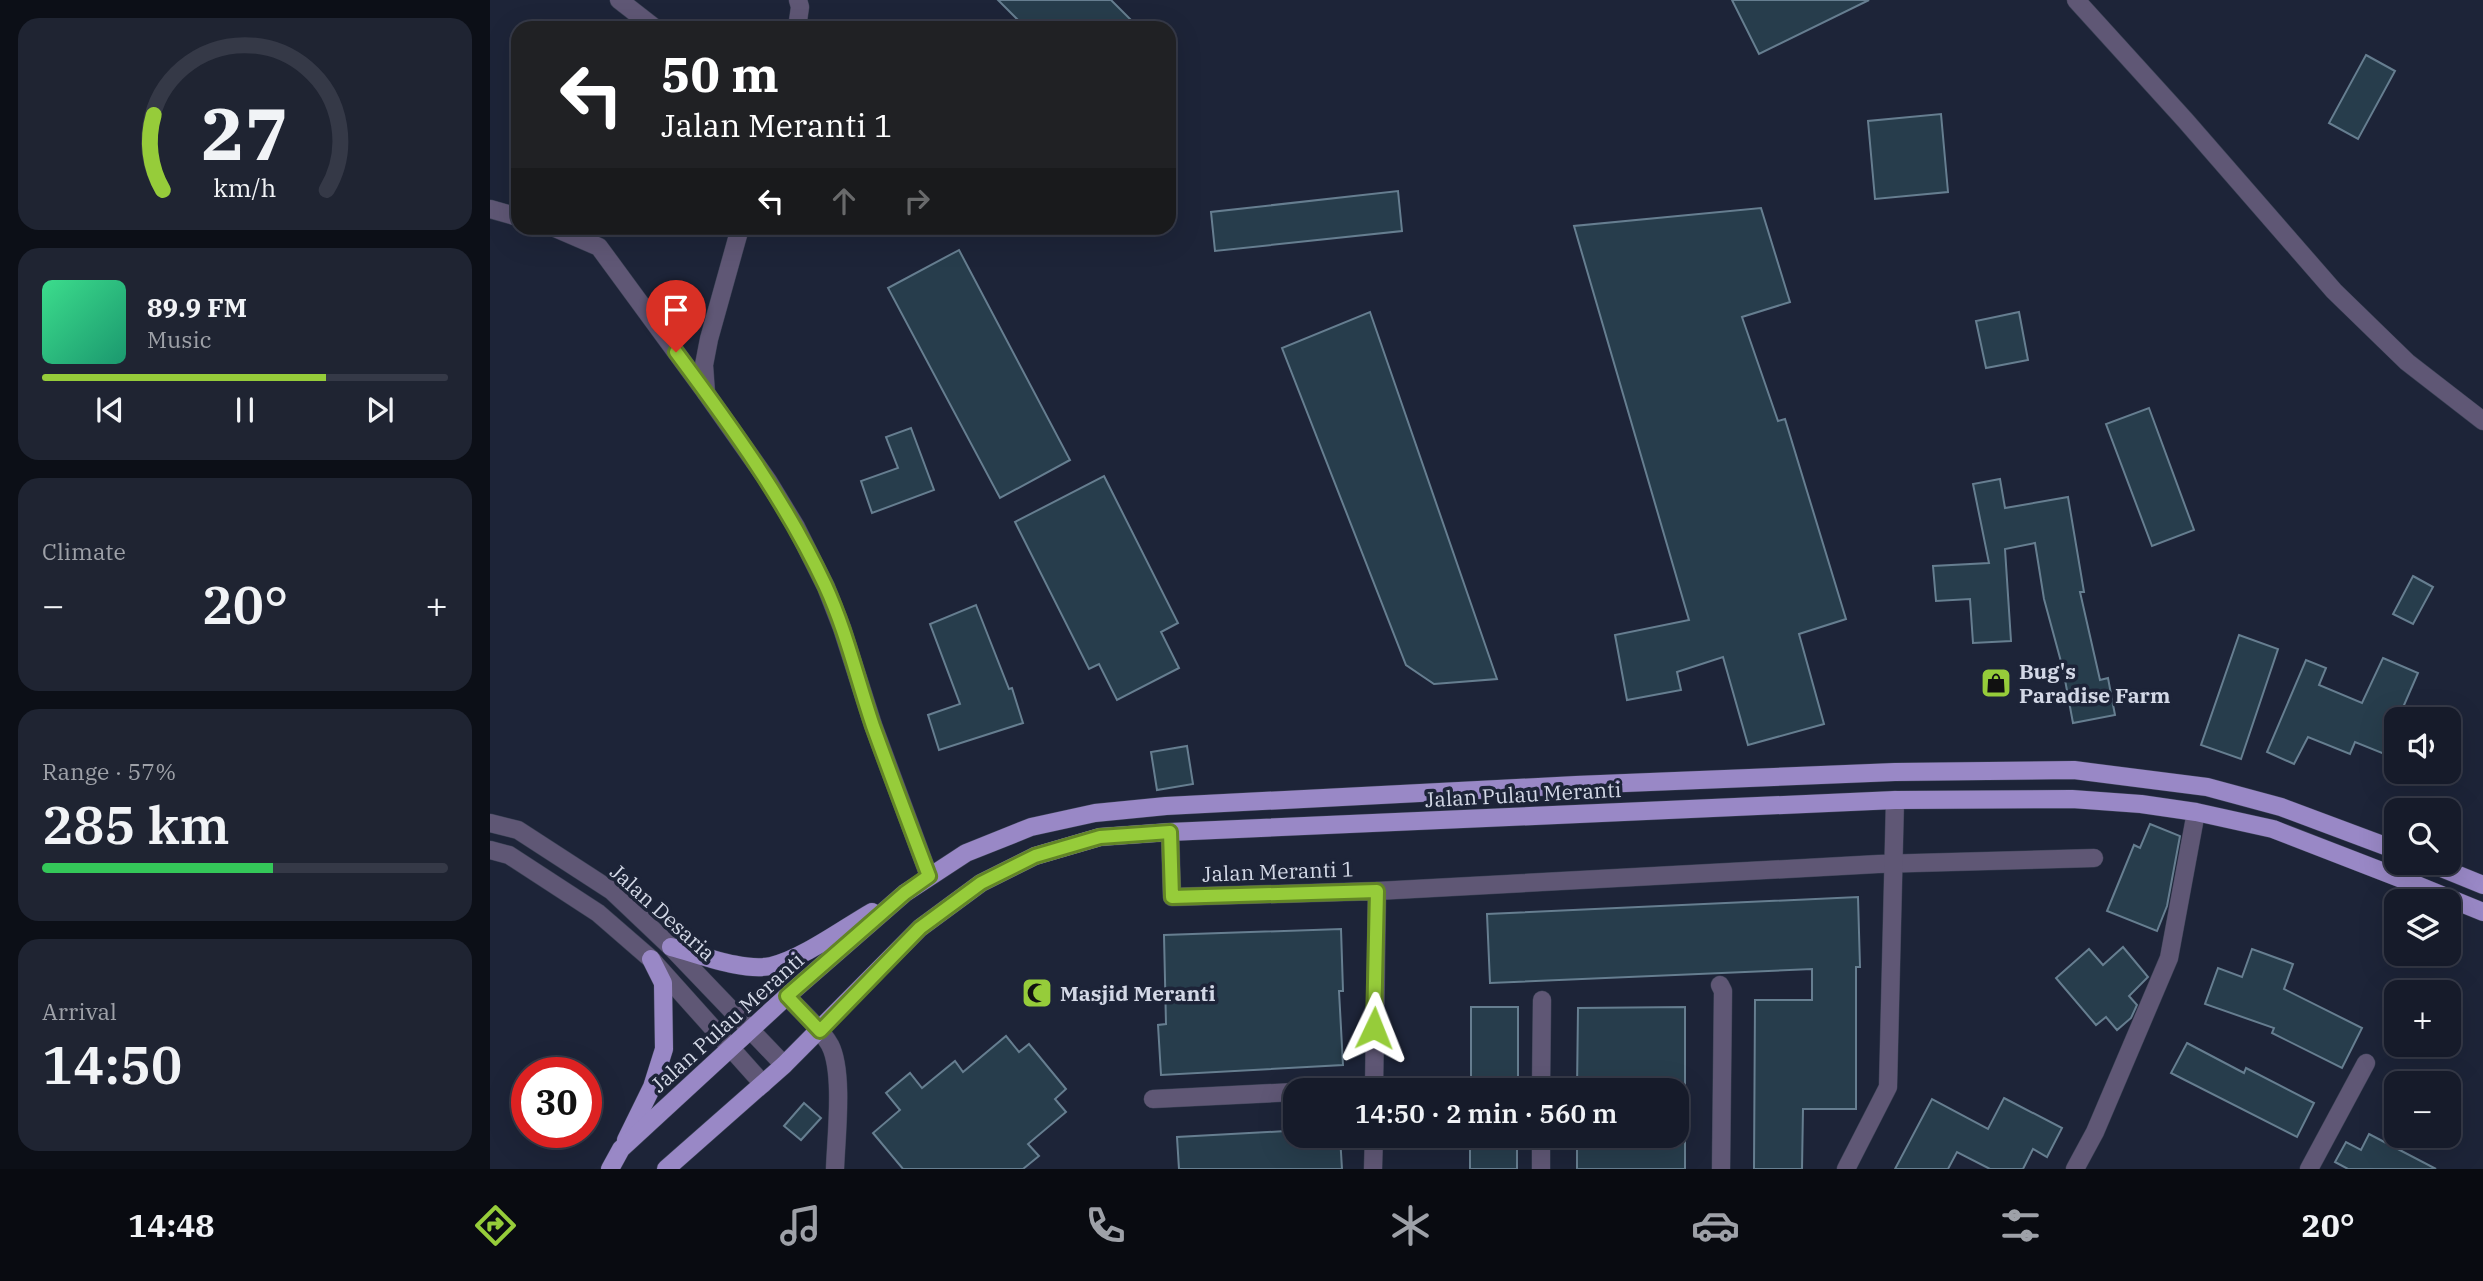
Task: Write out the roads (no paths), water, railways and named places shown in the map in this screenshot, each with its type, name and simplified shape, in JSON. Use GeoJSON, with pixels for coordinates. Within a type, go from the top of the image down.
{"type":"FeatureCollection","features":[{"type":"Feature","properties":{"kind":"main road","name":"Jalan Pulau Meranti"},"geometry":{"type":"LineString","coordinates":[[610,1169],[621,1149],[787,996],[905,893],[965,853],[1031,827],[1095,813],[1180,805],[1511,787],[1895,772],[2074,770],[2207,787],[2281,807],[2384,846]]}},
{"type":"Feature","properties":{"kind":"main road","name":"Jalan Pulau Meranti"},"geometry":{"type":"LineString","coordinates":[[666,1169],[820,1031],[920,928],[981,883],[1035,856],[1100,837],[1895,800],[2072,799],[2141,804],[2196,812],[2273,829],[2483,912]]}},
{"type":"Feature","properties":{"kind":"main road"},"geometry":{"type":"LineString","coordinates":[[2458,875],[2483,885]]}},
{"type":"Feature","properties":{"kind":"main road"},"geometry":{"type":"LineString","coordinates":[[671,947],[726,962],[770,966],[795,957],[905,893]]}},
{"type":"Feature","properties":{"kind":"main road"},"geometry":{"type":"LineString","coordinates":[[621,1149],[652,1087],[664,1049],[663,983],[651,960]]}},
{"type":"Feature","properties":{"kind":"street"},"geometry":{"type":"LineString","coordinates":[[619,0],[646,21]]}},
{"type":"Feature","properties":{"kind":"street"},"geometry":{"type":"LineString","coordinates":[[798,0],[798,21]]}},
{"type":"Feature","properties":{"kind":"street"},"geometry":{"type":"LineString","coordinates":[[2076,0],[2334,291],[2407,362],[2483,421]]}},
{"type":"Feature","properties":{"kind":"street"},"geometry":{"type":"LineString","coordinates":[[490,209],[511,215]]}},
{"type":"Feature","properties":{"kind":"street"},"geometry":{"type":"LineString","coordinates":[[571,235],[599,247],[768,481],[796,527],[826,587],[842,628],[873,725],[929,876]]}},
{"type":"Feature","properties":{"kind":"street"},"geometry":{"type":"LineString","coordinates":[[706,393],[706,352],[738,235]]}},
{"type":"Feature","properties":{"kind":"street"},"geometry":{"type":"LineString","coordinates":[[1846,1169],[1888,1087],[1895,800]]}},
{"type":"Feature","properties":{"kind":"street"},"geometry":{"type":"LineString","coordinates":[[2075,1169],[2095,1132],[2169,958],[2196,812]]}},
{"type":"Feature","properties":{"kind":"street","name":"Jalan Desaria"},"geometry":{"type":"LineString","coordinates":[[490,823],[518,830],[612,891],[671,947],[784,1065]]}},
{"type":"Feature","properties":{"kind":"street","name":"Jalan Meranti 1"},"geometry":{"type":"LineString","coordinates":[[1170,832],[1172,897],[1377,891],[1374,1078]]}},
{"type":"Feature","properties":{"kind":"street","name":"Jalan Desaria"},"geometry":{"type":"LineString","coordinates":[[490,850],[509,855],[598,913],[651,960],[763,1084]]}},
{"type":"Feature","properties":{"kind":"street"},"geometry":{"type":"LineString","coordinates":[[1377,891],[1892,864],[2094,858]]}},
{"type":"Feature","properties":{"kind":"street"},"geometry":{"type":"LineString","coordinates":[[1720,985],[1723,991],[1721,1169]]}},
{"type":"Feature","properties":{"kind":"street"},"geometry":{"type":"LineString","coordinates":[[787,996],[831,1046],[838,1096],[835,1169]]}},
{"type":"Feature","properties":{"kind":"street"},"geometry":{"type":"LineString","coordinates":[[1541,1078],[1542,1000]]}},
{"type":"Feature","properties":{"kind":"street"},"geometry":{"type":"LineString","coordinates":[[2309,1169],[2366,1063]]}},
{"type":"Feature","properties":{"kind":"street"},"geometry":{"type":"LineString","coordinates":[[1153,1099],[1283,1093]]}},
{"type":"Feature","properties":{"kind":"street"},"geometry":{"type":"LineString","coordinates":[[1373,1169],[1374,1148]]}},
{"type":"Feature","properties":{"kind":"street"},"geometry":{"type":"LineString","coordinates":[[1541,1148],[1541,1169]]}},
{"type":"Feature","properties":{"kind":"place","name":"Bug's Paradise Farm"},"geometry":{"type":"Point","coordinates":[1996,683]}},
{"type":"Feature","properties":{"kind":"place","name":"Masjid Meranti"},"geometry":{"type":"Point","coordinates":[1037,993]}}]}
